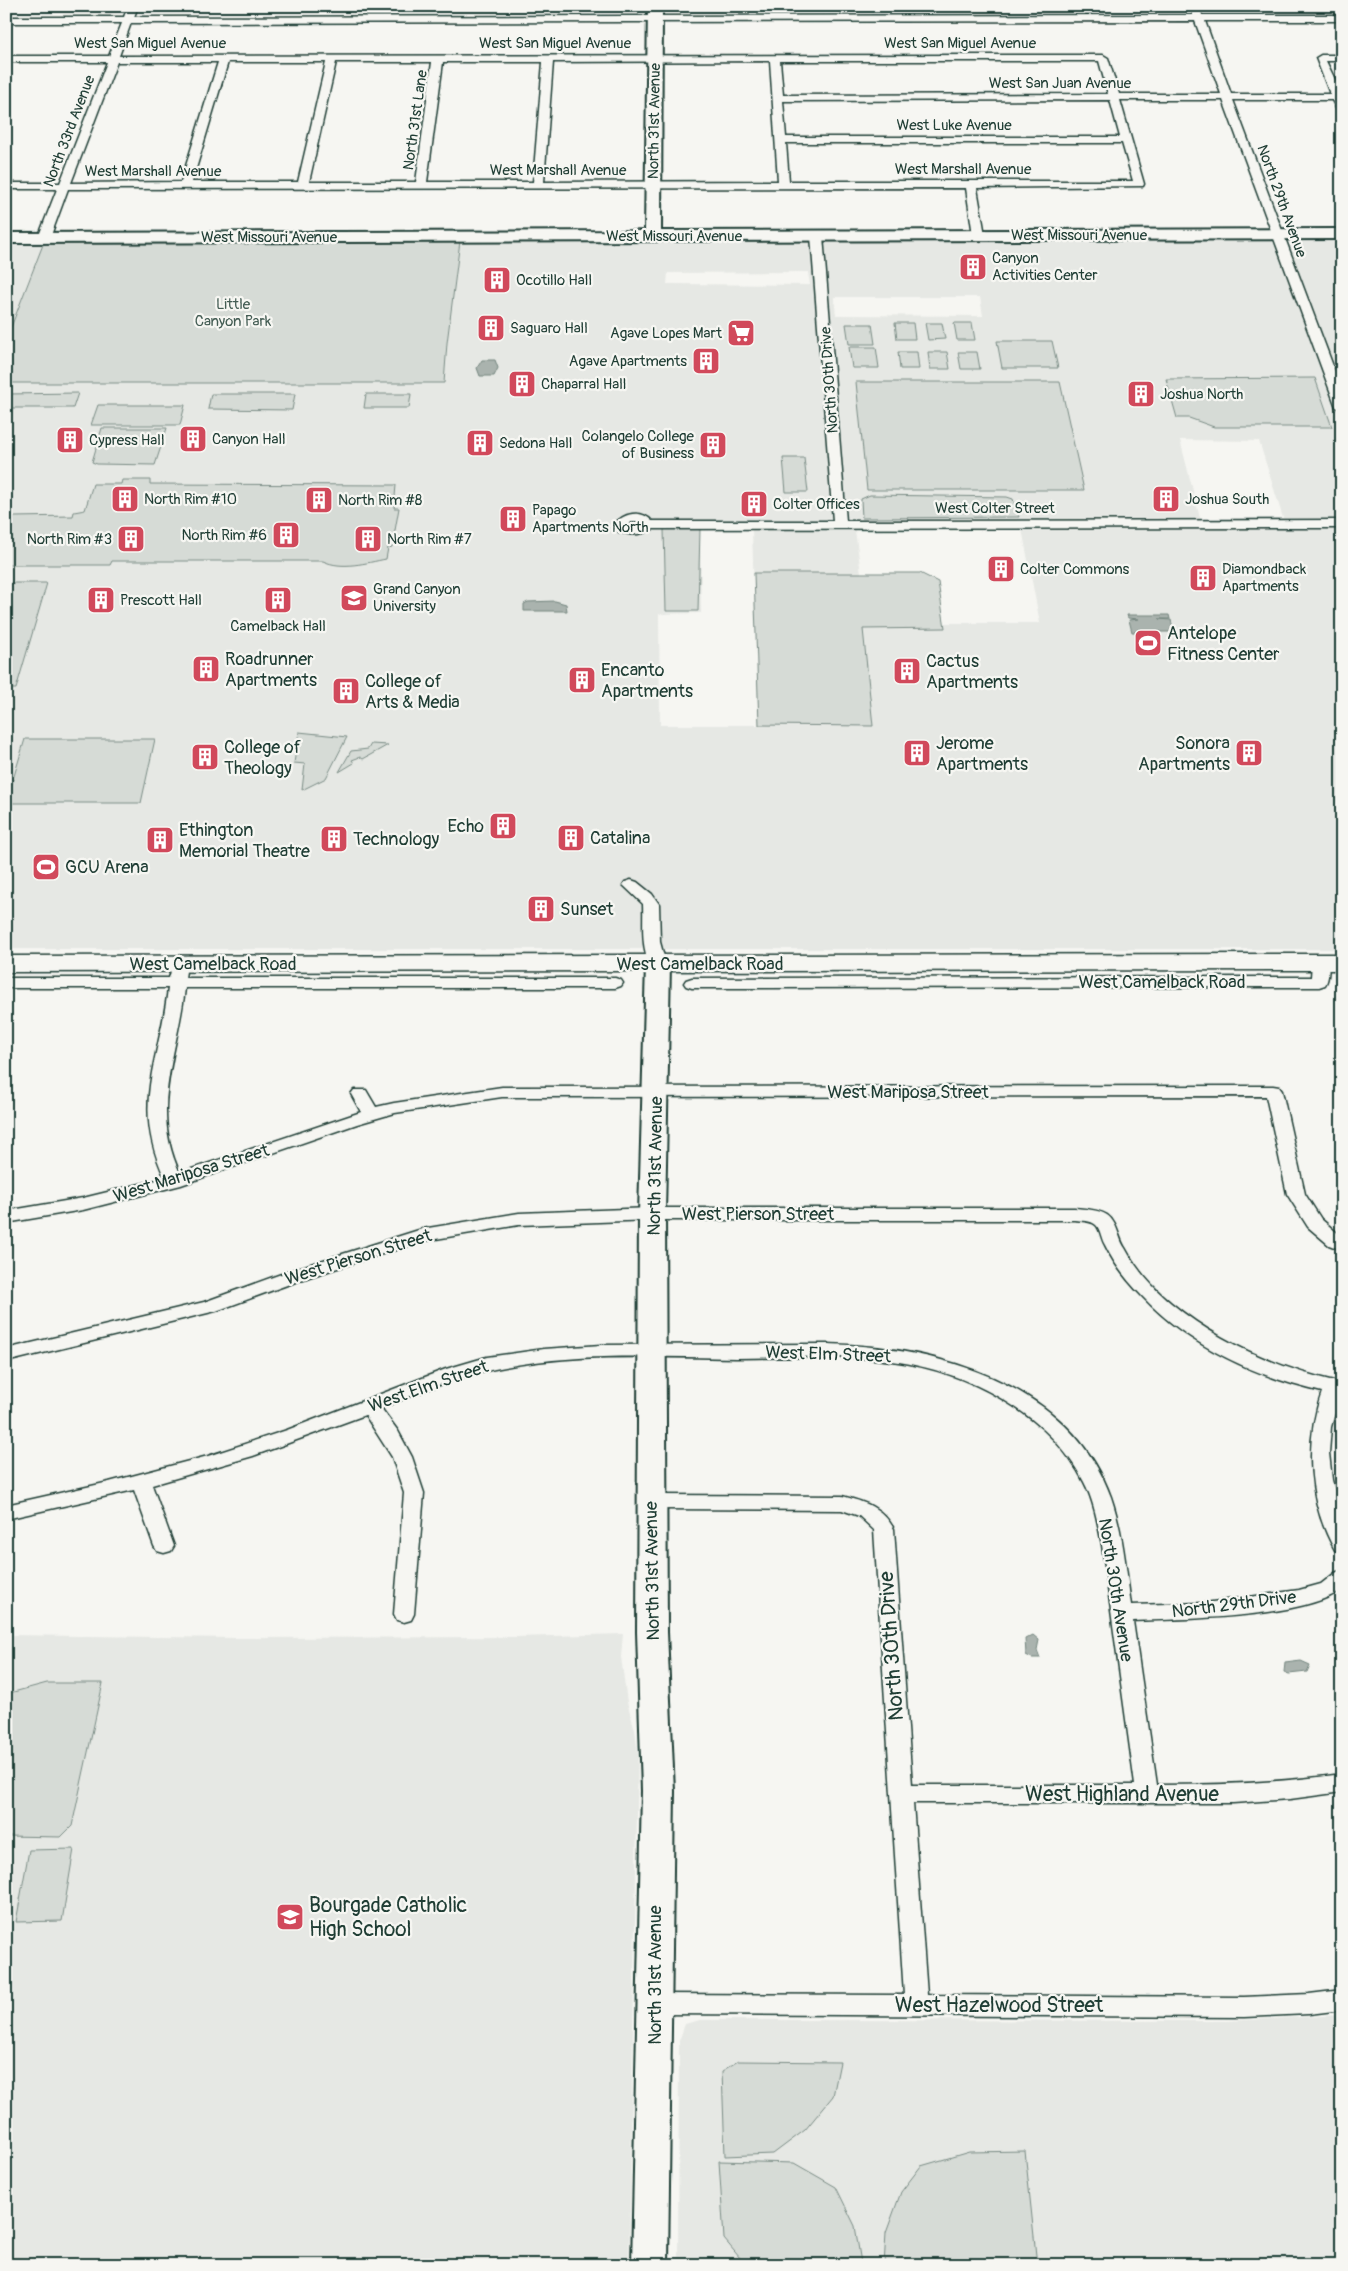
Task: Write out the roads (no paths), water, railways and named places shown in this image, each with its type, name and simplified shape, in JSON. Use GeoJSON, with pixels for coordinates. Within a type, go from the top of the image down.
{"type":"FeatureCollection","features":[{"type":"Feature","properties":{"kind":"main road","name":"West Camelback Road"},"geometry":{"type":"LineString","coordinates":[[6,964],[178,974],[419,974],[658,964],[983,973],[1331,962]]}},
{"type":"Feature","properties":{"kind":"street","name":"North 33rd Avenue"},"geometry":{"type":"LineString","coordinates":[[34,242],[64,186],[133,6]]}},
{"type":"Feature","properties":{"kind":"street","name":"North 29th Avenue"},"geometry":{"type":"LineString","coordinates":[[1195,6],[1227,98],[1342,407]]}},
{"type":"Feature","properties":{"kind":"street"},"geometry":{"type":"LineString","coordinates":[[6,20],[661,13],[1342,18]]}},
{"type":"Feature","properties":{"kind":"street","name":"North 31st Avenue"},"geometry":{"type":"LineString","coordinates":[[660,236],[661,13]]}},
{"type":"Feature","properties":{"kind":"street"},"geometry":{"type":"LineString","coordinates":[[185,186],[224,58]]}},
{"type":"Feature","properties":{"kind":"street"},"geometry":{"type":"LineString","coordinates":[[303,186],[332,58]]}},
{"type":"Feature","properties":{"kind":"street","name":"North 31st Lane"},"geometry":{"type":"LineString","coordinates":[[421,185],[438,58]]}},
{"type":"Feature","properties":{"kind":"street"},"geometry":{"type":"LineString","coordinates":[[538,185],[548,58]]}},
{"type":"Feature","properties":{"kind":"street"},"geometry":{"type":"LineString","coordinates":[[775,58],[784,184]]}},
{"type":"Feature","properties":{"kind":"street","name":"West San Miguel Avenue"},"geometry":{"type":"LineString","coordinates":[[6,59],[1104,58],[1116,98]]}},
{"type":"Feature","properties":{"kind":"street"},"geometry":{"type":"LineString","coordinates":[[1342,58],[1321,58],[1342,108]]}},
{"type":"Feature","properties":{"kind":"street","name":"West San Juan Avenue"},"geometry":{"type":"LineString","coordinates":[[778,98],[1339,98]]}},
{"type":"Feature","properties":{"kind":"street"},"geometry":{"type":"LineString","coordinates":[[1116,98],[1128,140]]}},
{"type":"Feature","properties":{"kind":"street","name":"West Luke Avenue"},"geometry":{"type":"LineString","coordinates":[[780,140],[1128,140]]}},
{"type":"Feature","properties":{"kind":"street","name":"West Marshall Avenue"},"geometry":{"type":"LineString","coordinates":[[6,186],[1140,184],[1128,140]]}},
{"type":"Feature","properties":{"kind":"street"},"geometry":{"type":"LineString","coordinates":[[970,184],[980,235]]}},
{"type":"Feature","properties":{"kind":"street","name":"West Missouri Avenue"},"geometry":{"type":"LineString","coordinates":[[6,238],[34,242],[660,236],[1342,234]]}},
{"type":"Feature","properties":{"kind":"street","name":"North 30th Drive"},"geometry":{"type":"LineString","coordinates":[[817,236],[840,524]]}},
{"type":"Feature","properties":{"kind":"street","name":"West Colter Street"},"geometry":{"type":"LineString","coordinates":[[648,525],[1342,524]]}},
{"type":"Feature","properties":{"kind":"street","name":"North 31st Avenue"},"geometry":{"type":"LineString","coordinates":[[631,886],[646,897],[651,904],[652,942],[658,964],[652,1214],[652,1632],[658,1792],[654,1908],[655,2004],[650,2265]]}},
{"type":"Feature","properties":{"kind":"street","name":"West Camelback Road"},"geometry":{"type":"LineString","coordinates":[[692,983],[983,973]]}},
{"type":"Feature","properties":{"kind":"street"},"geometry":{"type":"LineString","coordinates":[[175,1181],[165,1160],[158,1134],[157,1104],[158,1083],[178,974]]}},
{"type":"Feature","properties":{"kind":"street","name":"West Camelback Road"},"geometry":{"type":"LineString","coordinates":[[6,983],[178,974]]}},
{"type":"Feature","properties":{"kind":"street","name":"West Camelback Road"},"geometry":{"type":"LineString","coordinates":[[419,974],[614,983]]}},
{"type":"Feature","properties":{"kind":"street","name":"West Mariposa Street"},"geometry":{"type":"LineString","coordinates":[[6,1217],[83,1204],[175,1181],[371,1114],[394,1108],[502,1092],[1273,1091],[1296,1194],[1314,1223],[1335,1241],[1342,1244]]}},
{"type":"Feature","properties":{"kind":"street"},"geometry":{"type":"LineString","coordinates":[[360,1094],[371,1114]]}},
{"type":"Feature","properties":{"kind":"street","name":"West Pierson Street"},"geometry":{"type":"LineString","coordinates":[[6,1356],[208,1307],[311,1270],[422,1235],[519,1219],[652,1214],[1074,1214],[1098,1217],[1107,1226],[1113,1244],[1129,1270],[1149,1293],[1213,1342],[1244,1358],[1276,1371],[1337,1389]]}},
{"type":"Feature","properties":{"kind":"street","name":"West Elm Street"},"geometry":{"type":"LineString","coordinates":[[6,1512],[141,1482],[274,1442],[483,1365],[552,1353],[849,1351],[896,1355],[946,1367],[1008,1394]]}},
{"type":"Feature","properties":{"kind":"street"},"geometry":{"type":"LineString","coordinates":[[1337,1389],[1320,1440],[1320,1463],[1330,1513],[1342,1545]]}},
{"type":"Feature","properties":{"kind":"street","name":"North 30th Avenue"},"geometry":{"type":"LineString","coordinates":[[1008,1394],[1056,1430],[1078,1455],[1095,1483],[1110,1536],[1147,1795]]}},
{"type":"Feature","properties":{"kind":"street"},"geometry":{"type":"LineString","coordinates":[[369,1406],[398,1446],[414,1492],[404,1614]]}},
{"type":"Feature","properties":{"kind":"street"},"geometry":{"type":"LineString","coordinates":[[141,1482],[164,1546]]}},
{"type":"Feature","properties":{"kind":"street","name":"North 30th Drive"},"geometry":{"type":"LineString","coordinates":[[652,1502],[842,1502],[862,1508],[876,1516],[884,1529],[916,2005]]}},
{"type":"Feature","properties":{"kind":"street","name":"North 29th Drive"},"geometry":{"type":"LineString","coordinates":[[1121,1613],[1196,1611],[1300,1598],[1328,1589],[1342,1578]]}},
{"type":"Feature","properties":{"kind":"street","name":"West Highland Avenue"},"geometry":{"type":"LineString","coordinates":[[901,1794],[1147,1795],[1280,1791],[1342,1783]]}},
{"type":"Feature","properties":{"kind":"street","name":"West Hazelwood Street"},"geometry":{"type":"LineString","coordinates":[[655,2004],[1244,2007],[1309,2004],[1342,2000]]}},
{"type":"Feature","properties":{"kind":"place","name":"Canyon Activities Center"},"geometry":{"type":"Point","coordinates":[973,267]}},
{"type":"Feature","properties":{"kind":"place","name":"Ocotillo Hall"},"geometry":{"type":"Point","coordinates":[497,280]}},
{"type":"Feature","properties":{"kind":"place","name":"Saguaro Hall"},"geometry":{"type":"Point","coordinates":[491,328]}},
{"type":"Feature","properties":{"kind":"place","name":"Agave Lopes Mart"},"geometry":{"type":"Point","coordinates":[741,333]}},
{"type":"Feature","properties":{"kind":"place","name":"Agave Apartments"},"geometry":{"type":"Point","coordinates":[706,361]}},
{"type":"Feature","properties":{"kind":"place","name":"Chaparral Hall"},"geometry":{"type":"Point","coordinates":[522,384]}},
{"type":"Feature","properties":{"kind":"place","name":"Joshua North"},"geometry":{"type":"Point","coordinates":[1141,394]}},
{"type":"Feature","properties":{"kind":"place","name":"Canyon Hall"},"geometry":{"type":"Point","coordinates":[193,439]}},
{"type":"Feature","properties":{"kind":"place","name":"Cypress Hall"},"geometry":{"type":"Point","coordinates":[70,440]}},
{"type":"Feature","properties":{"kind":"place","name":"Sedona Hall"},"geometry":{"type":"Point","coordinates":[480,443]}},
{"type":"Feature","properties":{"kind":"place","name":"Colangelo College of Business"},"geometry":{"type":"Point","coordinates":[713,445]}},
{"type":"Feature","properties":{"kind":"place","name":"North Rim #10"},"geometry":{"type":"Point","coordinates":[125,499]}},
{"type":"Feature","properties":{"kind":"place","name":"Joshua South"},"geometry":{"type":"Point","coordinates":[1166,499]}},
{"type":"Feature","properties":{"kind":"place","name":"North Rim #8"},"geometry":{"type":"Point","coordinates":[319,500]}},
{"type":"Feature","properties":{"kind":"place","name":"Colter Offices"},"geometry":{"type":"Point","coordinates":[754,504]}},
{"type":"Feature","properties":{"kind":"place","name":"Papago Apartments North"},"geometry":{"type":"Point","coordinates":[513,519]}},
{"type":"Feature","properties":{"kind":"place","name":"North Rim #6"},"geometry":{"type":"Point","coordinates":[286,535]}},
{"type":"Feature","properties":{"kind":"place","name":"North Rim #3"},"geometry":{"type":"Point","coordinates":[131,539]}},
{"type":"Feature","properties":{"kind":"place","name":"North Rim #7"},"geometry":{"type":"Point","coordinates":[368,539]}},
{"type":"Feature","properties":{"kind":"place","name":"Colter Commons"},"geometry":{"type":"Point","coordinates":[1001,569]}},
{"type":"Feature","properties":{"kind":"place","name":"Diamondback Apartments"},"geometry":{"type":"Point","coordinates":[1203,578]}},
{"type":"Feature","properties":{"kind":"place","name":"Grand Canyon University"},"geometry":{"type":"Point","coordinates":[354,598]}},
{"type":"Feature","properties":{"kind":"place","name":"Prescott Hall"},"geometry":{"type":"Point","coordinates":[101,600]}},
{"type":"Feature","properties":{"kind":"place","name":"Camelback Hall"},"geometry":{"type":"Point","coordinates":[278,600]}},
{"type":"Feature","properties":{"kind":"place","name":"Antelope Fitness Center"},"geometry":{"type":"Point","coordinates":[1148,643]}},
{"type":"Feature","properties":{"kind":"place","name":"Roadrunner Apartments"},"geometry":{"type":"Point","coordinates":[206,669]}},
{"type":"Feature","properties":{"kind":"place","name":"Cactus Apartments"},"geometry":{"type":"Point","coordinates":[907,671]}},
{"type":"Feature","properties":{"kind":"place","name":"Encanto Apartments"},"geometry":{"type":"Point","coordinates":[582,680]}},
{"type":"Feature","properties":{"kind":"place","name":"College of Arts & Media"},"geometry":{"type":"Point","coordinates":[346,691]}},
{"type":"Feature","properties":{"kind":"place","name":"Jerome Apartments"},"geometry":{"type":"Point","coordinates":[917,753]}},
{"type":"Feature","properties":{"kind":"place","name":"Sonora Apartments"},"geometry":{"type":"Point","coordinates":[1249,753]}},
{"type":"Feature","properties":{"kind":"place","name":"College of Theology"},"geometry":{"type":"Point","coordinates":[205,757]}},
{"type":"Feature","properties":{"kind":"place","name":"Echo"},"geometry":{"type":"Point","coordinates":[503,826]}},
{"type":"Feature","properties":{"kind":"place","name":"Catalina"},"geometry":{"type":"Point","coordinates":[571,838]}},
{"type":"Feature","properties":{"kind":"place","name":"Technology"},"geometry":{"type":"Point","coordinates":[334,839]}},
{"type":"Feature","properties":{"kind":"place","name":"Ethington Memorial Theatre"},"geometry":{"type":"Point","coordinates":[160,840]}},
{"type":"Feature","properties":{"kind":"place","name":"GCU Arena"},"geometry":{"type":"Point","coordinates":[46,867]}},
{"type":"Feature","properties":{"kind":"place","name":"Sunset"},"geometry":{"type":"Point","coordinates":[541,909]}},
{"type":"Feature","properties":{"kind":"place","name":"Bourgade Catholic High School"},"geometry":{"type":"Point","coordinates":[290,1917]}},
{"type":"Feature","properties":{"kind":"park label","name":"Little Canyon Park"},"geometry":{"type":"Point","coordinates":[233,312]}}]}
